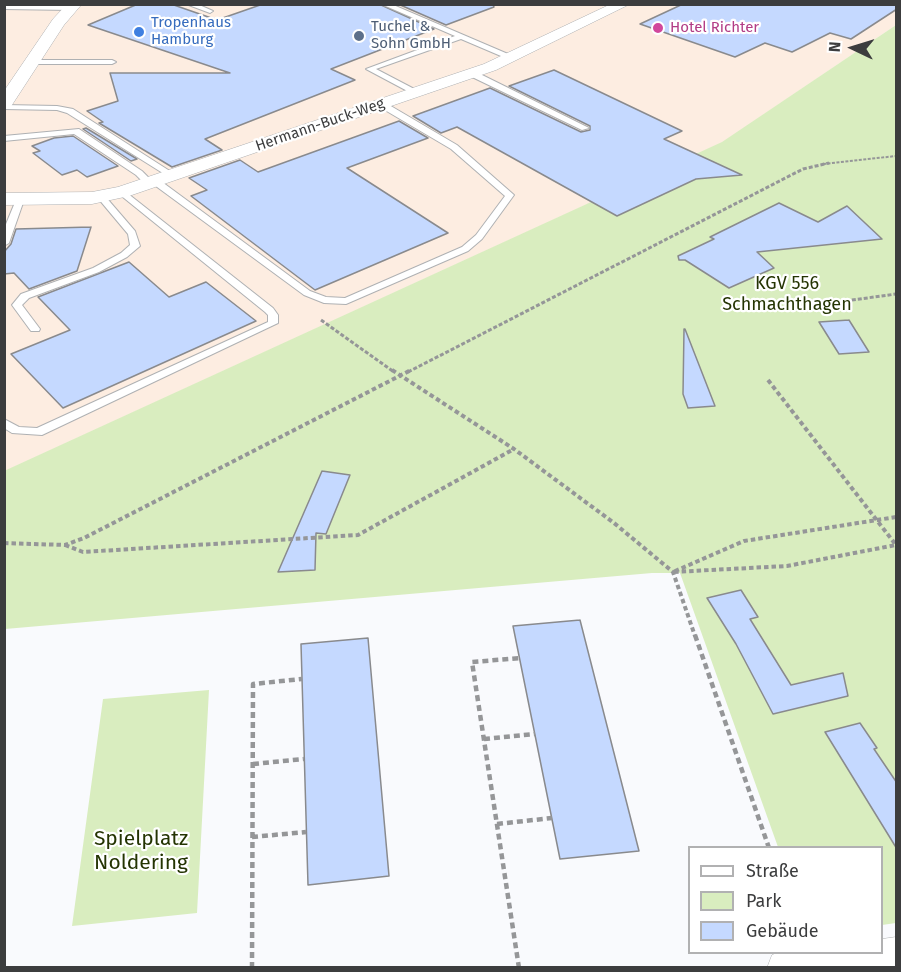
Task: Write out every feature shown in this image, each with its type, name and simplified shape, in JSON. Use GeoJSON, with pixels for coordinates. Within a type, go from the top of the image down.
{"type":"FeatureCollection","features":[{"type":"Feature","properties":{"kind":"street","name":"Hermann-Buck-Weg"},"geometry":{"type":"LineString","coordinates":[[12,200],[102,197],[122,192],[471,73],[511,57],[623,4]]}},
{"type":"Feature","properties":{"kind":"street"},"geometry":{"type":"LineString","coordinates":[[4,105],[58,22],[73,6]]}},
{"type":"Feature","properties":{"kind":"street"},"geometry":{"type":"LineString","coordinates":[[785,968],[897,956]]}},
{"type":"Feature","properties":{"kind":"lane"},"geometry":{"type":"LineString","coordinates":[[189,4],[210,11]]}},
{"type":"Feature","properties":{"kind":"lane"},"geometry":{"type":"LineString","coordinates":[[384,4],[511,57]]}},
{"type":"Feature","properties":{"kind":"lane"},"geometry":{"type":"LineString","coordinates":[[4,7],[73,6]]}},
{"type":"Feature","properties":{"kind":"lane"},"geometry":{"type":"LineString","coordinates":[[416,92],[370,69],[462,36]]}},
{"type":"Feature","properties":{"kind":"lane"},"geometry":{"type":"LineString","coordinates":[[32,62],[112,62]]}},
{"type":"Feature","properties":{"kind":"lane"},"geometry":{"type":"LineString","coordinates":[[471,73],[585,128]]}},
{"type":"Feature","properties":{"kind":"lane"},"geometry":{"type":"LineString","coordinates":[[4,139],[76,131],[152,182],[307,293],[324,300],[346,301],[465,249],[486,228],[510,195],[454,147],[381,104]]}},
{"type":"Feature","properties":{"kind":"lane"},"geometry":{"type":"LineString","coordinates":[[4,105],[57,108],[70,111],[172,175]]}},
{"type":"Feature","properties":{"kind":"lane"},"geometry":{"type":"LineString","coordinates":[[4,422],[16,430],[38,432],[273,323],[273,315],[269,310],[122,192]]}},
{"type":"Feature","properties":{"kind":"lane"},"geometry":{"type":"LineString","coordinates":[[35,328],[17,305],[25,296],[96,270],[124,255],[135,246],[132,233],[102,197]]}},
{"type":"Feature","properties":{"kind":"lane"},"geometry":{"type":"LineString","coordinates":[[4,243],[12,200]]}},
{"type":"Feature","properties":{"kind":"path"},"geometry":{"type":"LineString","coordinates":[[65,545],[84,538],[401,377],[803,169],[835,161],[897,156]]}},
{"type":"Feature","properties":{"kind":"path"},"geometry":{"type":"LineString","coordinates":[[786,300],[838,302],[897,294]]}},
{"type":"Feature","properties":{"kind":"path"},"geometry":{"type":"LineString","coordinates":[[401,377],[514,449],[614,523],[673,572],[768,846]]}},
{"type":"Feature","properties":{"kind":"path"},"geometry":{"type":"LineString","coordinates":[[673,572],[787,566],[896,546],[768,380]]}},
{"type":"Feature","properties":{"kind":"path"},"geometry":{"type":"LineString","coordinates":[[4,543],[65,545],[83,552],[358,535],[514,449]]}},
{"type":"Feature","properties":{"kind":"path"},"geometry":{"type":"LineString","coordinates":[[673,572],[744,542],[897,517]]}},
{"type":"Feature","properties":{"kind":"path"},"geometry":{"type":"LineString","coordinates":[[519,968],[472,662],[520,658]]}},
{"type":"Feature","properties":{"kind":"path"},"geometry":{"type":"LineString","coordinates":[[252,968],[253,684],[302,679]]}},
{"type":"Feature","properties":{"kind":"path"},"geometry":{"type":"LineString","coordinates":[[484,738],[535,735]]}},
{"type":"Feature","properties":{"kind":"path"},"geometry":{"type":"LineString","coordinates":[[253,764],[304,759]]}},
{"type":"Feature","properties":{"kind":"path"},"geometry":{"type":"LineString","coordinates":[[497,824],[552,818]]}},
{"type":"Feature","properties":{"kind":"path"},"geometry":{"type":"LineString","coordinates":[[252,837],[306,832]]}},
{"type":"Feature","properties":{"kind":"shaded area"},"geometry":{"type":"Polygon","coordinates":[[[896,4],[896,25],[723,142],[5,471],[4,5],[896,4]]]}},
{"type":"Feature","properties":{"kind":"green space","name":"KGV 556 Schmachthagen"},"geometry":{"type":"Polygon","coordinates":[[[896,25],[896,923],[883,925],[883,846],[778,846],[680,573],[652,573],[5,629],[4,471],[722,142],[896,25]]]}},
{"type":"Feature","properties":{"kind":"green space","name":"Spielplatz Noldering"},"geometry":{"type":"Polygon","coordinates":[[[209,690],[197,913],[72,926],[103,699],[209,690]]]}},
{"type":"Feature","properties":{"kind":"building"},"geometry":{"type":"Polygon","coordinates":[[[138,4],[171,4],[217,20],[263,4],[379,4],[434,29],[331,69],[355,80],[205,139],[222,150],[172,167],[99,123],[103,122],[87,111],[118,101],[110,73],[230,73],[88,25],[138,4]]]}},
{"type":"Feature","properties":{"kind":"building"},"geometry":{"type":"Polygon","coordinates":[[[398,4],[493,4],[494,7],[446,25],[398,4]]]}},
{"type":"Feature","properties":{"kind":"building"},"geometry":{"type":"Polygon","coordinates":[[[683,4],[897,4],[897,9],[851,39],[830,33],[792,52],[765,43],[735,57],[640,24],[683,4]]]}},
{"type":"Feature","properties":{"kind":"building"},"geometry":{"type":"Polygon","coordinates":[[[554,70],[682,131],[664,139],[742,175],[696,179],[617,216],[457,127],[441,133],[413,116],[490,88],[581,132],[590,130],[590,126],[509,86],[554,70]]]}},
{"type":"Feature","properties":{"kind":"building"},"geometry":{"type":"Polygon","coordinates":[[[399,121],[428,138],[347,168],[448,233],[315,290],[191,196],[207,190],[189,178],[240,160],[258,172],[399,121]]]}},
{"type":"Feature","properties":{"kind":"building"},"geometry":{"type":"Polygon","coordinates":[[[86,128],[137,159],[131,161],[83,129],[86,128]]]}},
{"type":"Feature","properties":{"kind":"building"},"geometry":{"type":"Polygon","coordinates":[[[73,136],[118,166],[87,177],[77,170],[62,175],[33,153],[40,151],[32,146],[54,138],[73,136]]]}},
{"type":"Feature","properties":{"kind":"building"},"geometry":{"type":"Polygon","coordinates":[[[779,203],[818,222],[847,206],[882,239],[757,252],[774,268],[729,288],[685,260],[679,260],[678,256],[714,239],[710,237],[779,203]]]}},
{"type":"Feature","properties":{"kind":"building"},"geometry":{"type":"Polygon","coordinates":[[[91,227],[77,271],[29,289],[14,273],[4,274],[4,252],[11,244],[16,229],[91,227]]]}},
{"type":"Feature","properties":{"kind":"building"},"geometry":{"type":"Polygon","coordinates":[[[129,262],[169,297],[206,282],[256,321],[63,408],[11,354],[70,330],[38,297],[129,262]]]}},
{"type":"Feature","properties":{"kind":"building"},"geometry":{"type":"Polygon","coordinates":[[[849,320],[869,352],[839,354],[819,322],[849,320]]]}},
{"type":"Feature","properties":{"kind":"building"},"geometry":{"type":"Polygon","coordinates":[[[684,329],[715,406],[688,408],[683,394],[684,329]]]}},
{"type":"Feature","properties":{"kind":"building"},"geometry":{"type":"Polygon","coordinates":[[[322,471],[350,475],[326,534],[316,533],[315,570],[278,572],[322,471]]]}},
{"type":"Feature","properties":{"kind":"building"},"geometry":{"type":"Polygon","coordinates":[[[741,590],[758,617],[750,619],[791,685],[843,673],[848,696],[773,714],[736,644],[707,598],[741,590]]]}},
{"type":"Feature","properties":{"kind":"building"},"geometry":{"type":"Polygon","coordinates":[[[580,620],[639,851],[560,859],[513,626],[580,620]]]}},
{"type":"Feature","properties":{"kind":"building"},"geometry":{"type":"Polygon","coordinates":[[[368,638],[389,876],[308,885],[301,644],[368,638]]]}},
{"type":"Feature","properties":{"kind":"building"},"geometry":{"type":"Polygon","coordinates":[[[860,723],[897,783],[897,849],[825,732],[860,723]]]}},
{"type":"Feature","properties":{"kind":"place","name":"Hotel Richter"},"geometry":{"type":"Point","coordinates":[658,28]}},
{"type":"Feature","properties":{"kind":"place","name":"Tropenhaus Hamburg"},"geometry":{"type":"Point","coordinates":[139,32]}},
{"type":"Feature","properties":{"kind":"place","name":"Tuchel & Sohn GmbH"},"geometry":{"type":"Point","coordinates":[359,36]}}]}
